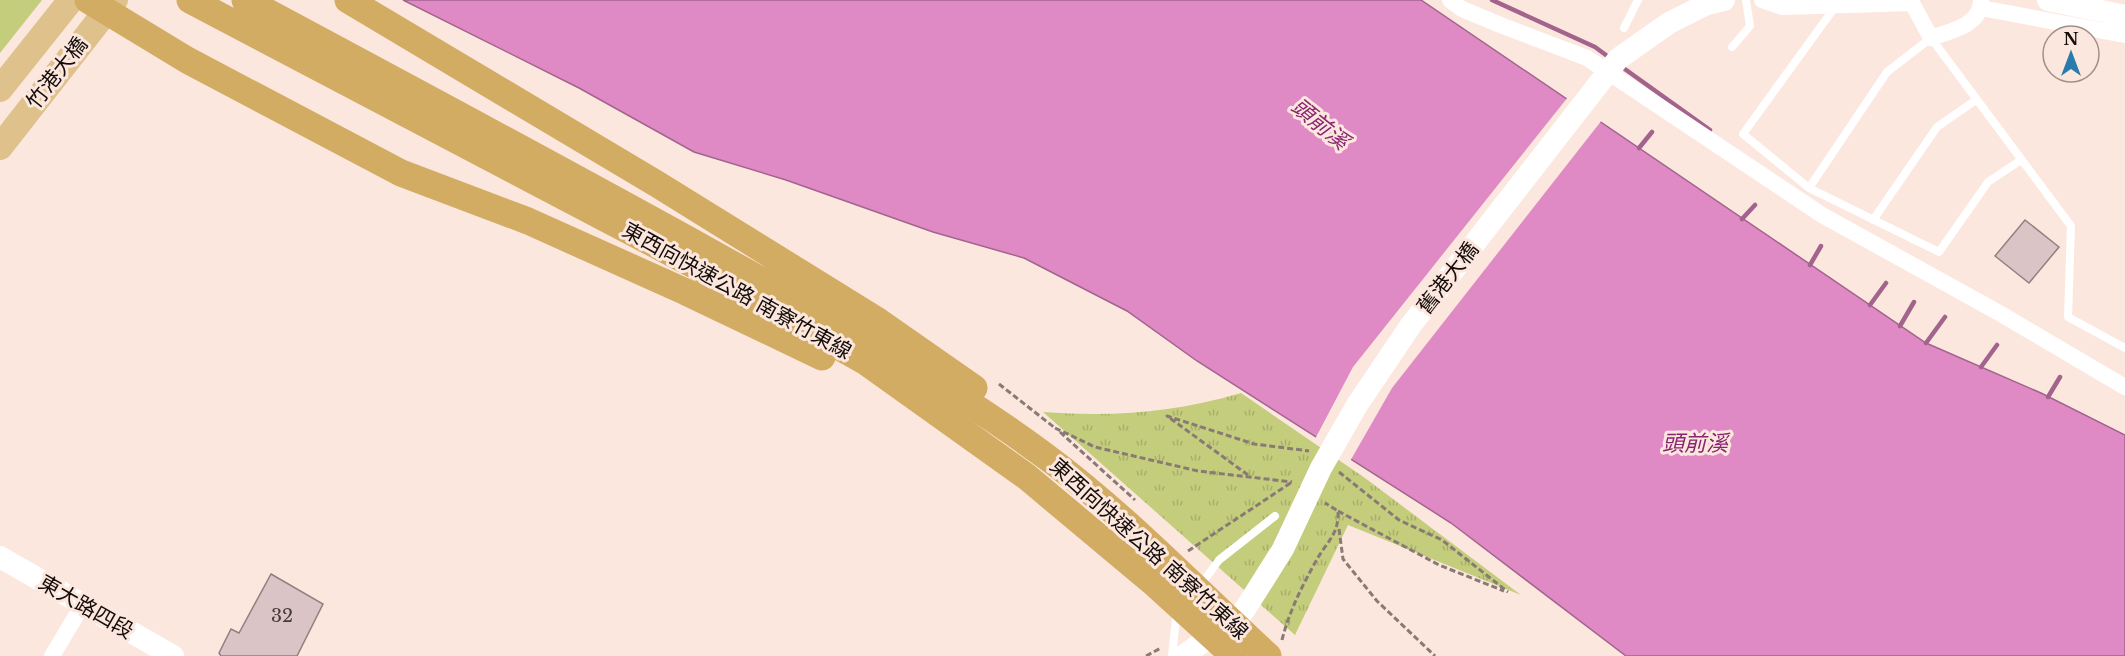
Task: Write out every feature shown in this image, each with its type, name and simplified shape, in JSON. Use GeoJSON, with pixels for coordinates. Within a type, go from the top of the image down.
{"type":"FeatureCollection","features":[{"type":"Feature","properties":{"kind":"highway","name":"東西向快速公路 南寮竹東線"},"geometry":{"type":"LineString","coordinates":[[190,0],[694,265],[866,362],[1027,477],[1156,585],[1234,656]]}},
{"type":"Feature","properties":{"kind":"highway","name":"東西向快速公路 南寮竹東線"},"geometry":{"type":"LineString","coordinates":[[245,0],[609,195],[839,324],[962,398],[1046,456],[1275,649]]}},
{"type":"Feature","properties":{"kind":"highway"},"geometry":{"type":"LineString","coordinates":[[348,0],[657,184],[878,321],[945,366],[1010,415],[1046,456]]}},
{"type":"Feature","properties":{"kind":"highway"},"geometry":{"type":"LineString","coordinates":[[102,4],[188,60],[401,173],[528,222],[814,352],[910,405],[1027,477]]}},
{"type":"Feature","properties":{"kind":"main road","name":"竹港大橋"},"geometry":{"type":"LineString","coordinates":[[0,89],[71,0]]}},
{"type":"Feature","properties":{"kind":"main road","name":"舊港大橋"},"geometry":{"type":"LineString","coordinates":[[1183,656],[1239,617],[1283,549],[1321,468],[1375,378],[1411,325],[1618,59],[1670,23],[1707,4],[1724,0]]}},
{"type":"Feature","properties":{"kind":"main road"},"geometry":{"type":"LineString","coordinates":[[2048,0],[2125,16]]}},
{"type":"Feature","properties":{"kind":"main road","name":"竹港大橋"},"geometry":{"type":"LineString","coordinates":[[0,147],[102,4]]}},
{"type":"Feature","properties":{"kind":"main road","name":"東大路四段"},"geometry":{"type":"LineString","coordinates":[[0,557],[173,656]]}},
{"type":"Feature","properties":{"kind":"street"},"geometry":{"type":"LineString","coordinates":[[1450,0],[1462,9],[1587,58],[1822,215],[2001,314],[2125,387]]}},
{"type":"Feature","properties":{"kind":"street"},"geometry":{"type":"LineString","coordinates":[[1762,0],[1782,7],[1912,3],[1930,38],[1968,25],[1981,4],[2125,35]]}},
{"type":"Feature","properties":{"kind":"street"},"geometry":{"type":"LineString","coordinates":[[52,656],[83,604]]}},
{"type":"Feature","properties":{"kind":"lane"},"geometry":{"type":"LineString","coordinates":[[1624,28],[1638,0]]}},
{"type":"Feature","properties":{"kind":"lane"},"geometry":{"type":"LineString","coordinates":[[1731,47],[1750,26],[1746,0]]}},
{"type":"Feature","properties":{"kind":"lane"},"geometry":{"type":"LineString","coordinates":[[1835,7],[1743,134],[1809,188],[1939,252],[1988,182],[2021,160]]}},
{"type":"Feature","properties":{"kind":"lane"},"geometry":{"type":"LineString","coordinates":[[1809,188],[1887,72],[1930,38],[2071,226],[2068,317],[2125,348]]}},
{"type":"Feature","properties":{"kind":"lane"},"geometry":{"type":"LineString","coordinates":[[1873,220],[1936,127],[1976,100]]}},
{"type":"Feature","properties":{"kind":"lane"},"geometry":{"type":"LineString","coordinates":[[1194,593],[1220,560],[1275,516]]}},
{"type":"Feature","properties":{"kind":"lane"},"geometry":{"type":"LineString","coordinates":[[1172,656],[1176,618],[1188,602]]}},
{"type":"Feature","properties":{"kind":"path"},"geometry":{"type":"LineString","coordinates":[[999,384],[1055,428],[1137,502]]}},
{"type":"Feature","properties":{"kind":"path"},"geometry":{"type":"LineString","coordinates":[[1055,428],[1095,447],[1198,471],[1292,482],[1301,488]]}},
{"type":"Feature","properties":{"kind":"path"},"geometry":{"type":"LineString","coordinates":[[1320,499],[1439,565],[1508,592]]}},
{"type":"Feature","properties":{"kind":"path"},"geometry":{"type":"LineString","coordinates":[[1338,511],[1342,559],[1377,601],[1435,656]]}},
{"type":"Feature","properties":{"kind":"path"},"geometry":{"type":"LineString","coordinates":[[1275,649],[1290,611],[1316,561],[1338,527]]}},
{"type":"Feature","properties":{"kind":"path"},"geometry":{"type":"LineString","coordinates":[[1180,542],[1189,550]]}},
{"type":"Feature","properties":{"kind":"green space"},"geometry":{"type":"Polygon","coordinates":[[[0,0],[42,0],[0,53],[0,0]]]}},
{"type":"Feature","properties":{"kind":"green space"},"geometry":{"type":"Polygon","coordinates":[[[1241,393],[1365,478],[1521,595],[1348,525],[1295,635],[1043,412],[1094,414],[1143,412],[1191,405],[1241,393]]]}},
{"type":"Feature","properties":{"kind":"water","name":"頭前溪"},"geometry":{"type":"Polygon","coordinates":[[[403,0],[1421,0],[1926,343],[2041,393],[2125,435],[2125,656],[1626,656],[1451,523],[1197,361],[1127,311],[1024,258],[933,232],[786,180],[694,152],[579,88],[403,0]]]}},
{"type":"Feature","properties":{"kind":"pier"},"geometry":{"type":"Polygon","coordinates":[[[1568,97],[1602,120],[1392,388],[1349,463],[1314,441],[1353,367],[1568,97]]]}},
{"type":"Feature","properties":{"kind":"building"},"geometry":{"type":"Polygon","coordinates":[[[2025,220],[2059,247],[2029,283],[1995,256],[2025,220]]]}},
{"type":"Feature","properties":{"kind":"building"},"geometry":{"type":"Polygon","coordinates":[[[271,574],[323,604],[297,656],[221,656],[219,653],[231,629],[239,633],[271,574]]]}},
{"type":"Feature","properties":{"kind":"waterway"},"geometry":{"type":"LineString","coordinates":[[1492,0],[1595,47],[1610,58]]}},
{"type":"Feature","properties":{"kind":"waterway"},"geometry":{"type":"LineString","coordinates":[[1622,67],[1710,130]]}},
{"type":"Feature","properties":{"kind":"waterway"},"geometry":{"type":"LineString","coordinates":[[1639,148],[1652,132]]}},
{"type":"Feature","properties":{"kind":"waterway"},"geometry":{"type":"LineString","coordinates":[[1742,219],[1755,205]]}},
{"type":"Feature","properties":{"kind":"waterway"},"geometry":{"type":"LineString","coordinates":[[1810,265],[1821,246]]}},
{"type":"Feature","properties":{"kind":"waterway"},"geometry":{"type":"LineString","coordinates":[[1870,305],[1886,283]]}},
{"type":"Feature","properties":{"kind":"waterway"},"geometry":{"type":"LineString","coordinates":[[1900,326],[1914,302]]}},
{"type":"Feature","properties":{"kind":"waterway"},"geometry":{"type":"LineString","coordinates":[[1926,343],[1945,317]]}},
{"type":"Feature","properties":{"kind":"waterway"},"geometry":{"type":"LineString","coordinates":[[1981,367],[1997,345]]}},
{"type":"Feature","properties":{"kind":"waterway"},"geometry":{"type":"LineString","coordinates":[[2048,397],[2060,377]]}}]}
